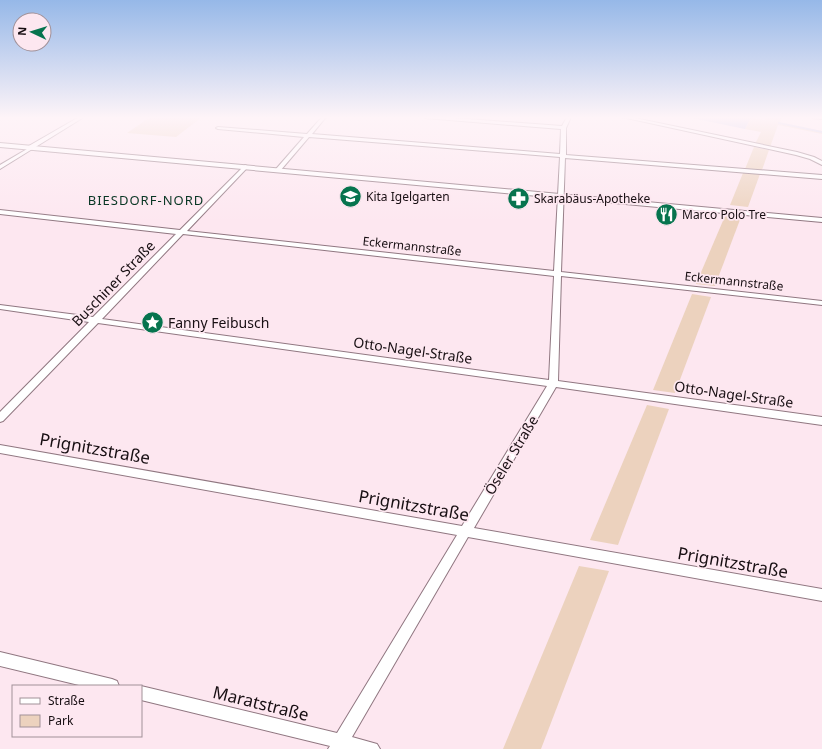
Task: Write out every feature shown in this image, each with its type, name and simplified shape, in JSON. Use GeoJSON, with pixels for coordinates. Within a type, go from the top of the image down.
{"type":"FeatureCollection","features":[{"type":"Feature","properties":{"kind":"street"},"geometry":{"type":"LineString","coordinates":[[0,167],[24,152]]}},
{"type":"Feature","properties":{"kind":"street"},"geometry":{"type":"LineString","coordinates":[[75,152],[822,220]]}},
{"type":"Feature","properties":{"kind":"street"},"geometry":{"type":"LineString","coordinates":[[278,170],[293,152]]}},
{"type":"Feature","properties":{"kind":"street"},"geometry":{"type":"LineString","coordinates":[[514,152],[822,177]]}},
{"type":"Feature","properties":{"kind":"street","name":"Öseler Straße"},"geometry":{"type":"LineString","coordinates":[[339,745],[553,384],[563,152]]}},
{"type":"Feature","properties":{"kind":"street"},"geometry":{"type":"LineString","coordinates":[[786,152],[812,158],[822,164]]}},
{"type":"Feature","properties":{"kind":"street","name":"Buschiner Straße"},"geometry":{"type":"LineString","coordinates":[[0,418],[245,167]]}},
{"type":"Feature","properties":{"kind":"street","name":"Eckermannstraße"},"geometry":{"type":"LineString","coordinates":[[0,212],[822,303]]}},
{"type":"Feature","properties":{"kind":"street","name":"Otto-Nagel-Straße"},"geometry":{"type":"LineString","coordinates":[[0,307],[822,421]]}},
{"type":"Feature","properties":{"kind":"street","name":"Prignitzstraße"},"geometry":{"type":"LineString","coordinates":[[0,449],[822,594]]}},
{"type":"Feature","properties":{"kind":"street"},"geometry":{"type":"LineString","coordinates":[[0,659],[108,685]]}},
{"type":"Feature","properties":{"kind":"street","name":"Maratstraße"},"geometry":{"type":"LineString","coordinates":[[142,693],[339,745],[372,749]]}},
{"type":"Feature","properties":{"kind":"green space"},"geometry":{"type":"Polygon","coordinates":[[[752,152],[768,152],[762,170],[745,169],[752,152]]]}},
{"type":"Feature","properties":{"kind":"green space"},"geometry":{"type":"Polygon","coordinates":[[[743,173],[760,174],[748,207],[730,205],[743,173]]]}},
{"type":"Feature","properties":{"kind":"green space"},"geometry":{"type":"Polygon","coordinates":[[[725,216],[741,217],[715,286],[696,284],[725,216]]]}},
{"type":"Feature","properties":{"kind":"green space"},"geometry":{"type":"Polygon","coordinates":[[[692,294],[711,297],[675,393],[653,390],[692,294]]]}},
{"type":"Feature","properties":{"kind":"green space"},"geometry":{"type":"Polygon","coordinates":[[[647,405],[669,409],[618,545],[590,540],[647,405]]]}},
{"type":"Feature","properties":{"kind":"green space"},"geometry":{"type":"Polygon","coordinates":[[[579,566],[609,571],[541,749],[503,749],[579,566]]]}},
{"type":"Feature","properties":{"kind":"place","name":"Kita Igelgarten"},"geometry":{"type":"Point","coordinates":[351,196]}},
{"type":"Feature","properties":{"kind":"place","name":"Skarabäus-Apotheke"},"geometry":{"type":"Point","coordinates":[519,198]}},
{"type":"Feature","properties":{"kind":"place","name":"Marco Polo Tre"},"geometry":{"type":"Point","coordinates":[667,214]}},
{"type":"Feature","properties":{"kind":"place","name":"Fanny Feibusch"},"geometry":{"type":"Point","coordinates":[153,322]}},
{"type":"Feature","properties":{"kind":"district","name":"BIESDORF-NORD"},"geometry":{"type":"Point","coordinates":[146,200]}}]}
